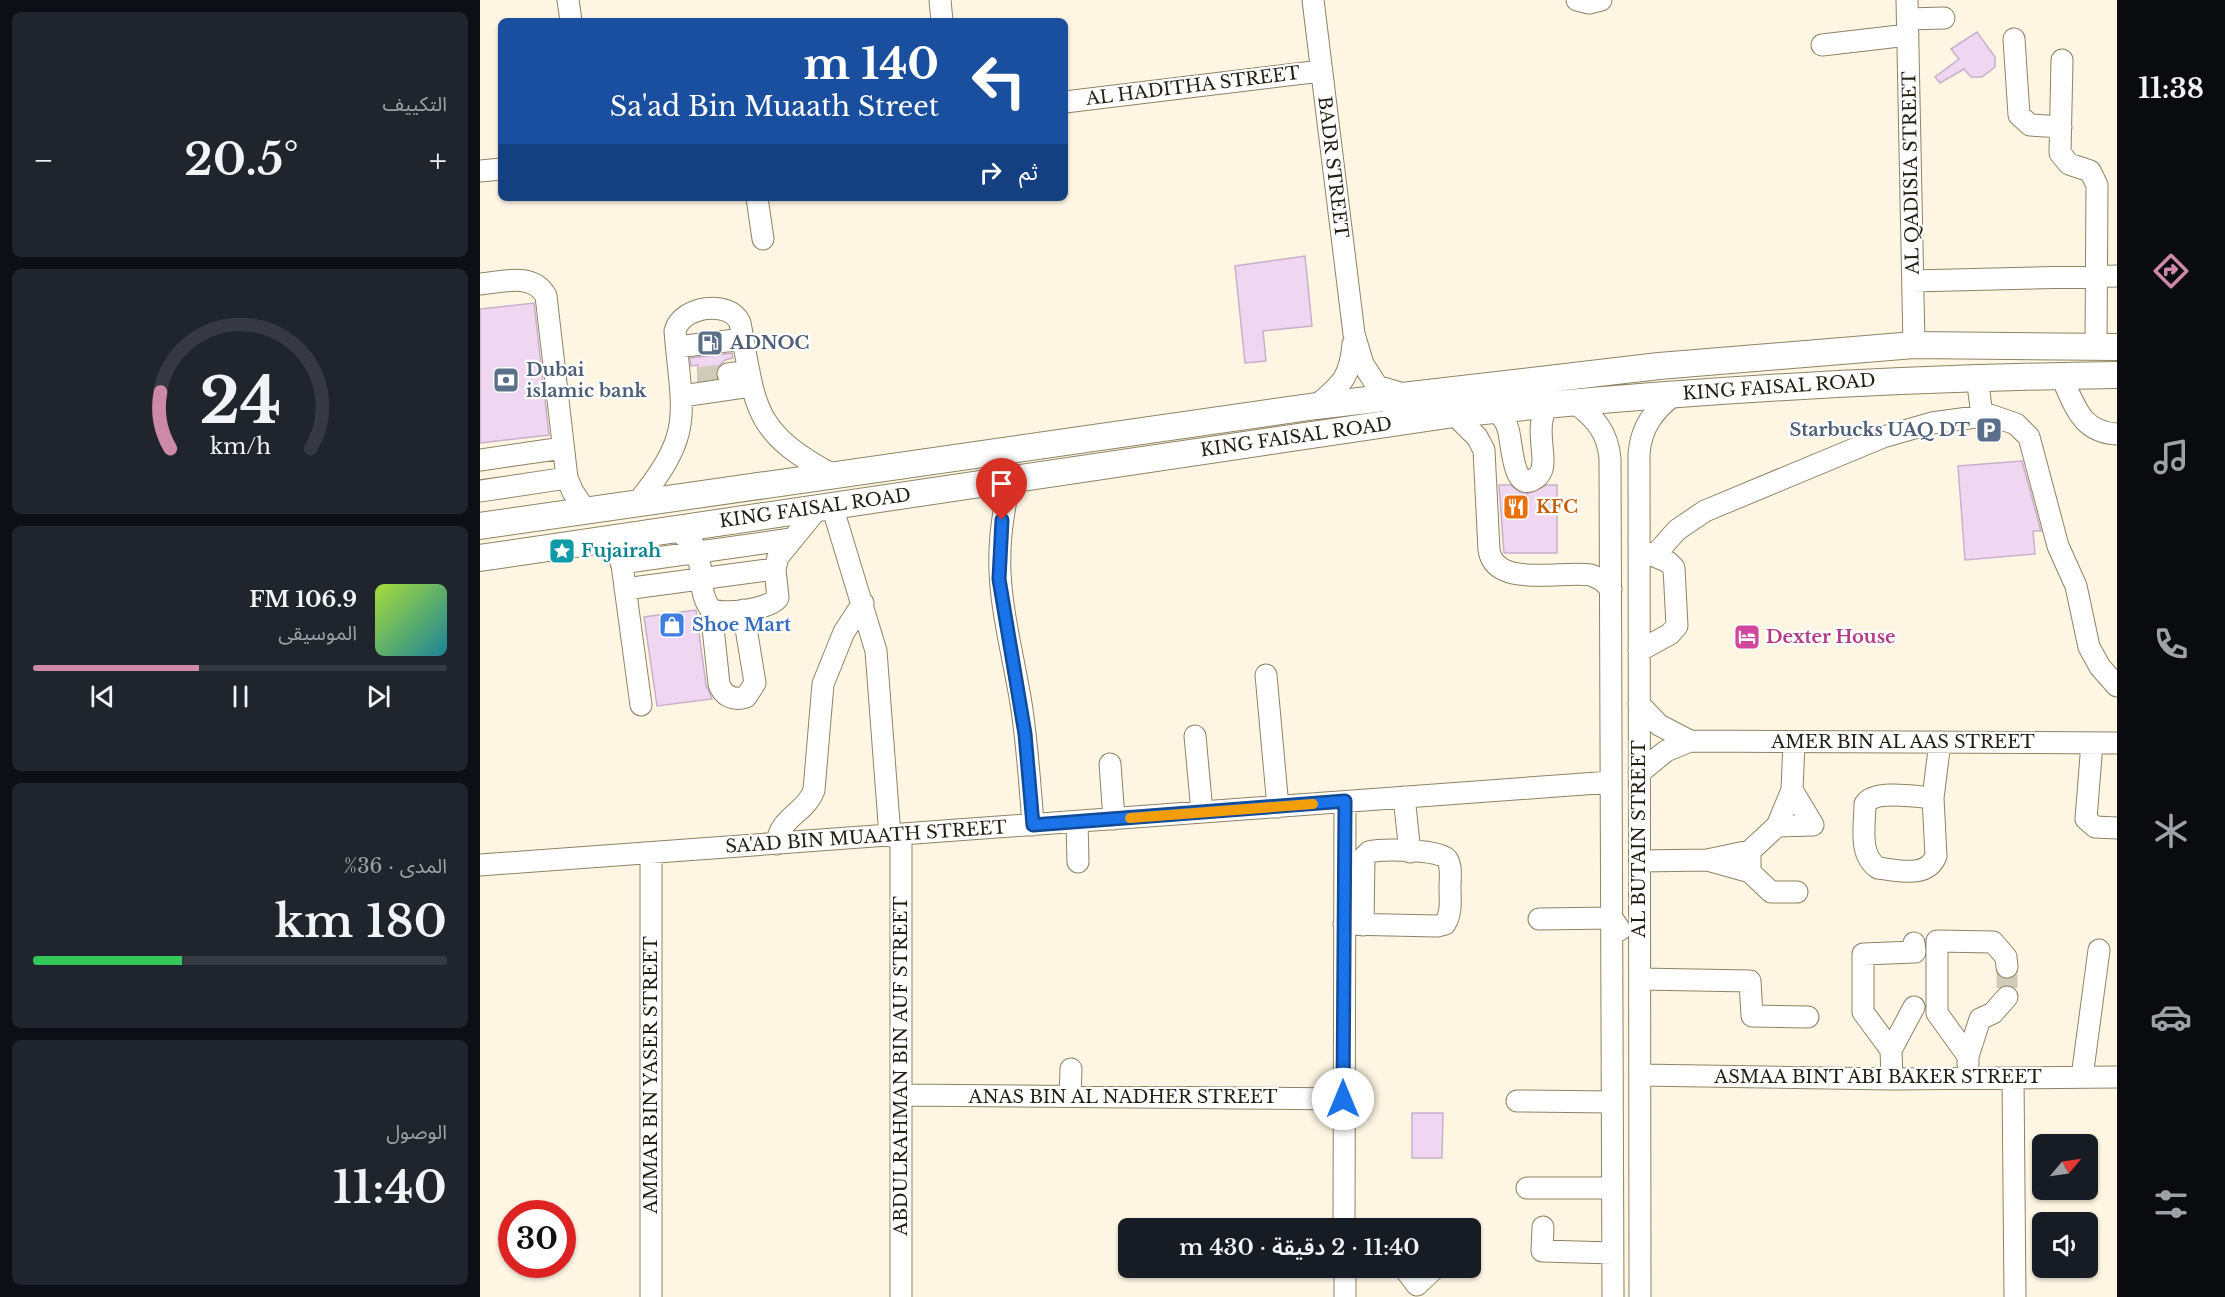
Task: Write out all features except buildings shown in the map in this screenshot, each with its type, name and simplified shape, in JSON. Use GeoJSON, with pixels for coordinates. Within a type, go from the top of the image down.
{"type":"FeatureCollection","features":[{"type":"Feature","properties":{"kind":"main road","name":"KING FAISAL ROAD"},"geometry":{"type":"LineString","coordinates":[[480,526],[1316,406],[1659,366],[1914,345],[2110,349]]}},
{"type":"Feature","properties":{"kind":"main road"},"geometry":{"type":"LineString","coordinates":[[2064,376],[2069,366],[2080,356],[2110,356],[2110,349]]}},
{"type":"Feature","properties":{"kind":"main road","name":"KING FAISAL ROAD"},"geometry":{"type":"LineString","coordinates":[[480,558],[1454,414],[1675,394],[1977,377],[2117,375]]}},
{"type":"Feature","properties":{"kind":"street"},"geometry":{"type":"LineString","coordinates":[[568,0],[571,18]]}},
{"type":"Feature","properties":{"kind":"street"},"geometry":{"type":"LineString","coordinates":[[940,0],[942,18]]}},
{"type":"Feature","properties":{"kind":"street","name":"BADR STREET"},"geometry":{"type":"LineString","coordinates":[[1312,0],[1354,334],[1363,364],[1377,386],[1407,395]]}},
{"type":"Feature","properties":{"kind":"street"},"geometry":{"type":"LineString","coordinates":[[1577,0],[1589,3],[1601,0]]}},
{"type":"Feature","properties":{"kind":"street"},"geometry":{"type":"LineString","coordinates":[[1822,45],[1908,18],[1944,18]]}},
{"type":"Feature","properties":{"kind":"street","name":"AL QADISIA STREET"},"geometry":{"type":"LineString","coordinates":[[1908,18],[1914,345]]}},
{"type":"Feature","properties":{"kind":"street"},"geometry":{"type":"LineString","coordinates":[[2014,39],[2019,115],[2030,125],[2061,127]]}},
{"type":"Feature","properties":{"kind":"street"},"geometry":{"type":"LineString","coordinates":[[2062,60],[2062,157],[2069,164],[2090,171],[2096,182],[2106,277],[2110,349]]}},
{"type":"Feature","properties":{"kind":"street","name":"AL HADITHA STREET"},"geometry":{"type":"LineString","coordinates":[[1068,102],[1321,71]]}},
{"type":"Feature","properties":{"kind":"street"},"geometry":{"type":"LineString","coordinates":[[480,171],[498,169]]}},
{"type":"Feature","properties":{"kind":"street"},"geometry":{"type":"LineString","coordinates":[[757,201],[763,239]]}},
{"type":"Feature","properties":{"kind":"street"},"geometry":{"type":"LineString","coordinates":[[1913,281],[2106,277]]}},
{"type":"Feature","properties":{"kind":"street"},"geometry":{"type":"LineString","coordinates":[[480,284],[525,280],[536,284],[546,296],[567,478],[577,499],[586,511]]}},
{"type":"Feature","properties":{"kind":"street"},"geometry":{"type":"LineString","coordinates":[[637,503],[671,457],[681,426],[687,385],[675,331],[682,318],[690,313],[721,309],[731,311],[738,318],[743,339],[743,377],[769,427],[798,454],[832,475]]}},
{"type":"Feature","properties":{"kind":"street","name":"BADR STREET"},"geometry":{"type":"LineString","coordinates":[[1316,406],[1343,384],[1351,366],[1354,334]]}},
{"type":"Feature","properties":{"kind":"street"},"geometry":{"type":"LineString","coordinates":[[677,347],[743,339]]}},
{"type":"Feature","properties":{"kind":"street"},"geometry":{"type":"LineString","coordinates":[[2064,376],[2080,416],[2090,427],[2101,433],[2117,434]]}},
{"type":"Feature","properties":{"kind":"street"},"geometry":{"type":"LineString","coordinates":[[687,385],[743,377]]}},
{"type":"Feature","properties":{"kind":"street"},"geometry":{"type":"LineString","coordinates":[[1977,377],[1982,415]]}},
{"type":"Feature","properties":{"kind":"street","name":"AL BUTAIN STREET"},"geometry":{"type":"LineString","coordinates":[[1640,1297],[1639,651],[1647,553],[1639,454],[1642,434],[1657,408],[1675,394]]}},
{"type":"Feature","properties":{"kind":"street"},"geometry":{"type":"LineString","coordinates":[[1495,410],[1509,430],[1515,470],[1520,477],[1528,480],[1537,477],[1542,470],[1541,423],[1561,403]]}},
{"type":"Feature","properties":{"kind":"street","name":"AL BUTAIN STREET"},"geometry":{"type":"LineString","coordinates":[[1561,403],[1597,422],[1610,449],[1613,1297]]}},
{"type":"Feature","properties":{"kind":"street"},"geometry":{"type":"LineString","coordinates":[[1454,414],[1478,437],[1484,450],[1489,550],[1495,566],[1510,574],[1591,575],[1602,580],[1611,589]]}},
{"type":"Feature","properties":{"kind":"street"},"geometry":{"type":"LineString","coordinates":[[1647,553],[1705,511],[1883,437],[1932,423],[1982,415],[2008,419],[2029,438],[2058,546],[2076,585],[2090,646],[2100,666],[2117,686]]}},
{"type":"Feature","properties":{"kind":"street"},"geometry":{"type":"LineString","coordinates":[[480,460],[563,448]]}},
{"type":"Feature","properties":{"kind":"street"},"geometry":{"type":"LineString","coordinates":[[480,491],[567,478]]}},
{"type":"Feature","properties":{"kind":"street"},"geometry":{"type":"LineString","coordinates":[[1011,479],[1002,520],[999,579],[1025,734],[1033,825]]}},
{"type":"Feature","properties":{"kind":"street"},"geometry":{"type":"LineString","coordinates":[[674,529],[690,541],[697,553],[706,603],[711,609],[723,613],[766,606],[776,601],[778,594],[775,569],[778,557],[791,539],[825,507]]}},
{"type":"Feature","properties":{"kind":"street","name":"ABDULRAHMAN BIN AUF STREET"},"geometry":{"type":"LineString","coordinates":[[825,507],[862,603],[879,667],[895,835],[903,1095],[901,1297]]}},
{"type":"Feature","properties":{"kind":"street"},"geometry":{"type":"LineString","coordinates":[[618,537],[641,705]]}},
{"type":"Feature","properties":{"kind":"street"},"geometry":{"type":"LineString","coordinates":[[1611,538],[1624,538],[1647,553],[1668,562],[1676,572],[1677,623],[1673,632],[1639,651]]}},
{"type":"Feature","properties":{"kind":"street"},"geometry":{"type":"LineString","coordinates":[[621,563],[791,539]]}},
{"type":"Feature","properties":{"kind":"street"},"geometry":{"type":"LineString","coordinates":[[625,589],[775,569]]}},
{"type":"Feature","properties":{"kind":"street"},"geometry":{"type":"LineString","coordinates":[[777,844],[785,822],[807,803],[814,790],[823,684],[840,641],[862,603]]}},
{"type":"Feature","properties":{"kind":"street"},"geometry":{"type":"LineString","coordinates":[[711,609],[719,684],[724,694],[735,699],[746,697],[755,683],[743,610]]}},
{"type":"Feature","properties":{"kind":"street"},"geometry":{"type":"LineString","coordinates":[[1266,675],[1278,807]]}},
{"type":"Feature","properties":{"kind":"street","name":"AMER BIN AL AAS STREET"},"geometry":{"type":"LineString","coordinates":[[1639,705],[1659,725],[1690,741]]}},
{"type":"Feature","properties":{"kind":"street"},"geometry":{"type":"LineString","coordinates":[[1195,736],[1202,812]]}},
{"type":"Feature","properties":{"kind":"street","name":"AMER BIN AL AAS STREET"},"geometry":{"type":"LineString","coordinates":[[1639,774],[1666,751],[1690,741],[2117,743]]}},
{"type":"Feature","properties":{"kind":"street"},"geometry":{"type":"LineString","coordinates":[[1640,861],[1707,860],[1750,850],[1777,826],[1792,790],[1794,742]]}},
{"type":"Feature","properties":{"kind":"street"},"geometry":{"type":"LineString","coordinates":[[1933,798],[1940,742]]}},
{"type":"Feature","properties":{"kind":"street"},"geometry":{"type":"LineString","coordinates":[[2092,743],[2086,819],[2095,827],[2117,828]]}},
{"type":"Feature","properties":{"kind":"street"},"geometry":{"type":"LineString","coordinates":[[1110,764],[1114,819]]}},
{"type":"Feature","properties":{"kind":"street","name":"SA'AD BIN MUAATH STREET"},"geometry":{"type":"LineString","coordinates":[[480,865],[1611,782]]}},
{"type":"Feature","properties":{"kind":"street"},"geometry":{"type":"LineString","coordinates":[[1777,826],[1813,825],[1792,790]]}},
{"type":"Feature","properties":{"kind":"street"},"geometry":{"type":"LineString","coordinates":[[1404,797],[1410,852]]}},
{"type":"Feature","properties":{"kind":"street"},"geometry":{"type":"LineString","coordinates":[[1345,801],[1354,925]]}},
{"type":"Feature","properties":{"kind":"street"},"geometry":{"type":"LineString","coordinates":[[1077,822],[1078,862]]}},
{"type":"Feature","properties":{"kind":"street"},"geometry":{"type":"LineString","coordinates":[[1344,1218],[1343,1099],[1354,925],[1364,857],[1379,850],[1441,854],[1447,858],[1450,866],[1450,915],[1445,924],[1437,926],[1354,925]]}},
{"type":"Feature","properties":{"kind":"street"},"geometry":{"type":"LineString","coordinates":[[1750,850],[1750,872]]}},
{"type":"Feature","properties":{"kind":"street","name":"AMMAR BIN YASER STREET"},"geometry":{"type":"LineString","coordinates":[[651,853],[651,1297]]}},
{"type":"Feature","properties":{"kind":"street"},"geometry":{"type":"LineString","coordinates":[[1707,860],[1750,872],[1771,892],[1797,892]]}},
{"type":"Feature","properties":{"kind":"street"},"geometry":{"type":"LineString","coordinates":[[1539,919],[1612,918],[1626,937],[1640,943]]}},
{"type":"Feature","properties":{"kind":"street"},"geometry":{"type":"LineString","coordinates":[[1968,1056],[1937,1012],[1937,941],[1993,942],[2006,957],[2007,967]]}},
{"type":"Feature","properties":{"kind":"street"},"geometry":{"type":"LineString","coordinates":[[1891,1050],[1863,1012],[1863,954],[1915,952],[1914,943]]}},
{"type":"Feature","properties":{"kind":"street"},"geometry":{"type":"LineString","coordinates":[[2082,1077],[2099,950]]}},
{"type":"Feature","properties":{"kind":"street"},"geometry":{"type":"LineString","coordinates":[[1640,979],[1750,981],[1752,1016],[1809,1017]]}},
{"type":"Feature","properties":{"kind":"street"},"geometry":{"type":"LineString","coordinates":[[1969,1079],[1968,1056],[1980,1019],[1993,1013],[2007,997]]}},
{"type":"Feature","properties":{"kind":"street"},"geometry":{"type":"LineString","coordinates":[[1892,1079],[1891,1050],[1914,1007]]}},
{"type":"Feature","properties":{"kind":"street"},"geometry":{"type":"LineString","coordinates":[[1070,1096],[1071,1069]]}},
{"type":"Feature","properties":{"kind":"street","name":"ASMAA BINT ABI BAKER STREET"},"geometry":{"type":"LineString","coordinates":[[1640,1075],[1892,1079],[2117,1077]]}},
{"type":"Feature","properties":{"kind":"street"},"geometry":{"type":"LineString","coordinates":[[2013,1078],[2015,1297]]}},
{"type":"Feature","properties":{"kind":"street","name":"ANAS BIN AL NADHER STREET"},"geometry":{"type":"LineString","coordinates":[[903,1095],[1343,1099]]}},
{"type":"Feature","properties":{"kind":"street"},"geometry":{"type":"LineString","coordinates":[[1517,1101],[1612,1102]]}},
{"type":"Feature","properties":{"kind":"street"},"geometry":{"type":"LineString","coordinates":[[1527,1188],[1612,1188]]}},
{"type":"Feature","properties":{"kind":"street"},"geometry":{"type":"LineString","coordinates":[[1543,1227],[1542,1251],[1612,1253]]}},
{"type":"Feature","properties":{"kind":"street"},"geometry":{"type":"LineString","coordinates":[[1344,1278],[1345,1297]]}},
{"type":"Feature","properties":{"kind":"street"},"geometry":{"type":"LineString","coordinates":[[1417,1291],[1428,1278]]}},
{"type":"Feature","properties":{"kind":"tunnel"},"geometry":{"type":"LineString","coordinates":[[698,378],[728,374]]}},
{"type":"Feature","properties":{"kind":"tunnel"},"geometry":{"type":"LineString","coordinates":[[2007,967],[2007,997]]}},
{"type":"Feature","properties":{"kind":"slow traffic"},"geometry":{"type":"LineString","coordinates":[[1130,818],[1313,804]]}},
{"type":"Feature","properties":{"kind":"place","name":"ADNOC"},"geometry":{"type":"Point","coordinates":[710,343]}},
{"type":"Feature","properties":{"kind":"place","name":"Dubai islamic bank"},"geometry":{"type":"Point","coordinates":[506,380]}},
{"type":"Feature","properties":{"kind":"place","name":"Starbucks UAQ DT"},"geometry":{"type":"Point","coordinates":[1989,430]}},
{"type":"Feature","properties":{"kind":"place","name":"KFC"},"geometry":{"type":"Point","coordinates":[1516,507]}},
{"type":"Feature","properties":{"kind":"place","name":"Fujairah"},"geometry":{"type":"Point","coordinates":[562,551]}},
{"type":"Feature","properties":{"kind":"place","name":"Shoe Mart"},"geometry":{"type":"Point","coordinates":[672,625]}},
{"type":"Feature","properties":{"kind":"place","name":"Dexter House"},"geometry":{"type":"Point","coordinates":[1747,637]}},
{"type":"Feature","properties":{"kind":"route"},"geometry":{"type":"LineString","coordinates":[[1002,520],[999,542],[999,579],[1006,633],[1020,697],[1033,825],[1345,801],[1343,1099]]}}]}
